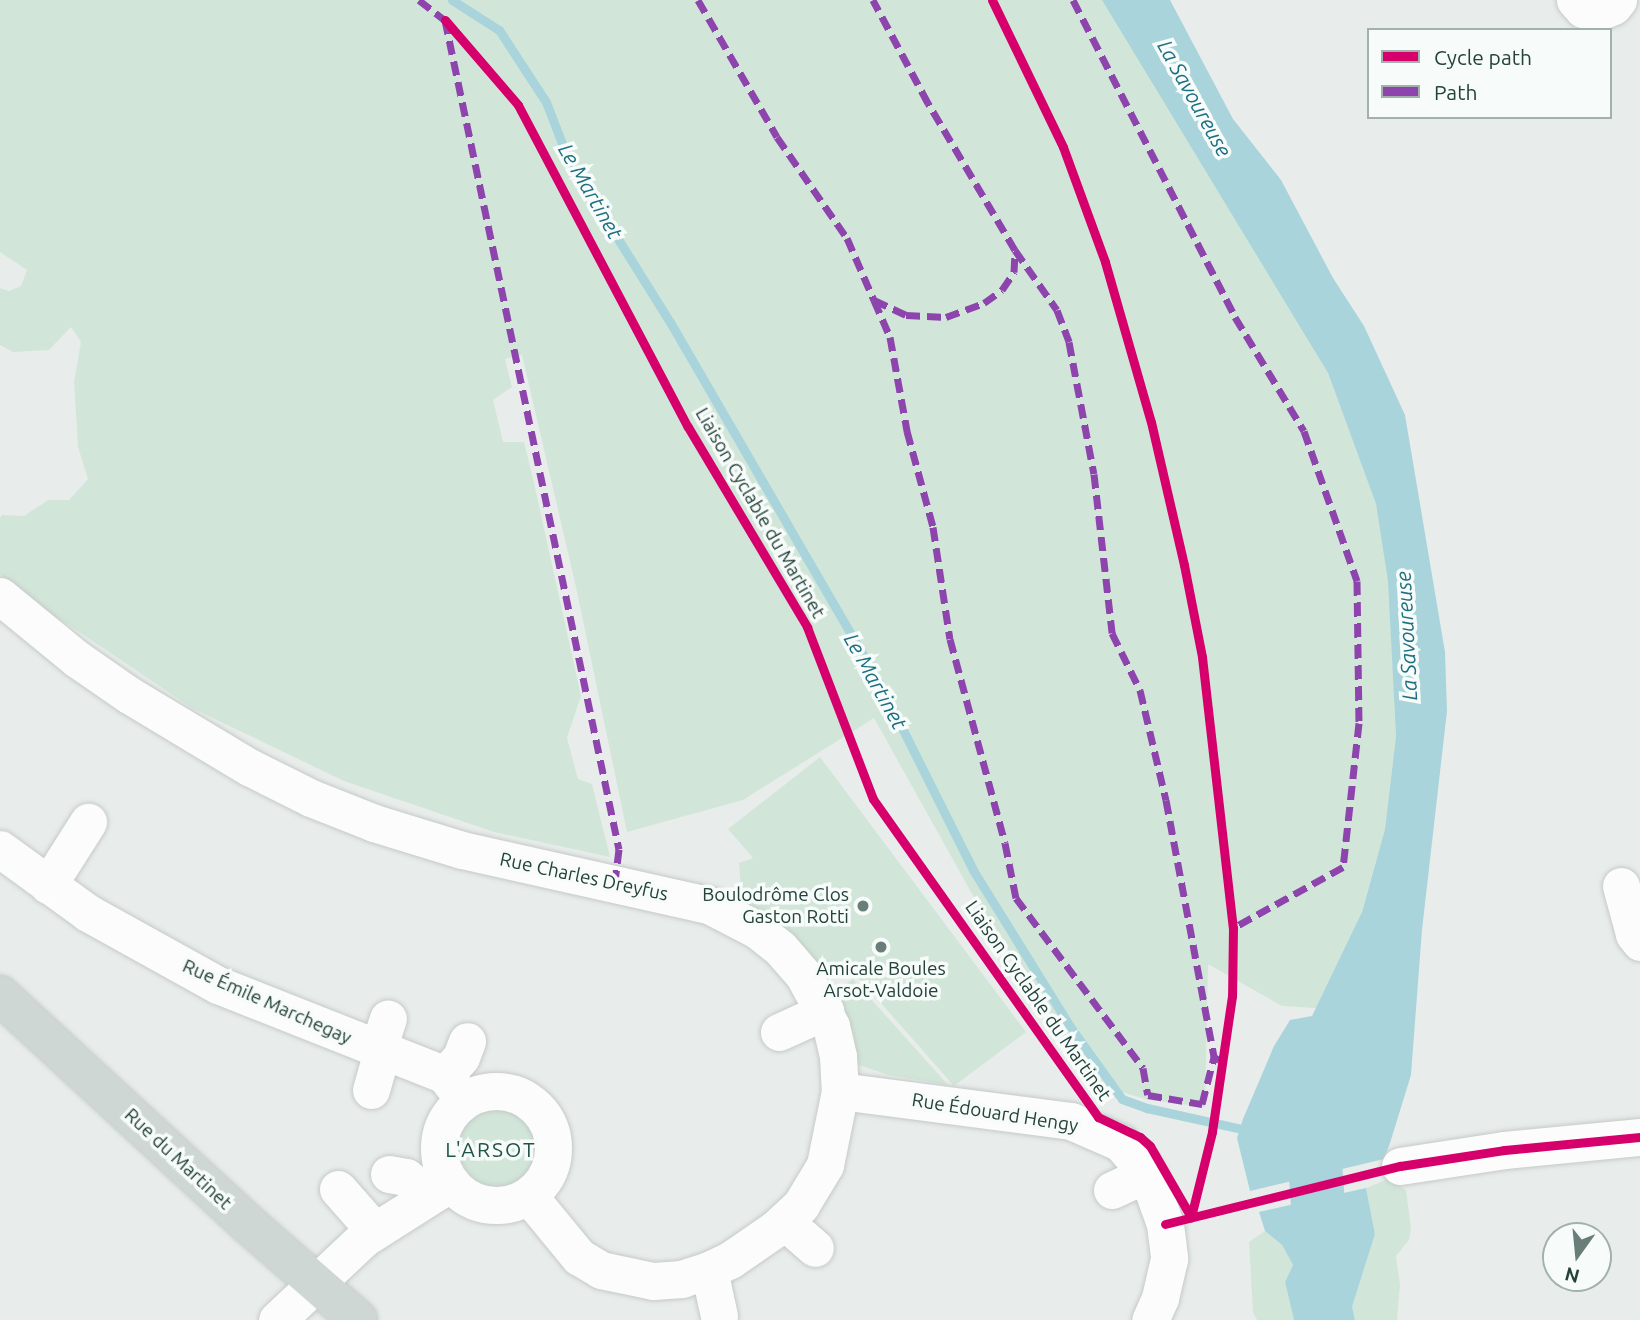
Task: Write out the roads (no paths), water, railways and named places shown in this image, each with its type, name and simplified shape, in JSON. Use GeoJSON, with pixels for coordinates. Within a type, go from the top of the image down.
{"type":"FeatureCollection","features":[{"type":"Feature","properties":{"kind":"main road","name":"Rue du Martinet"},"geometry":{"type":"LineString","coordinates":[[0,995],[247,1223],[358,1320]]}},
{"type":"Feature","properties":{"kind":"street"},"geometry":{"type":"LineString","coordinates":[[1575,0],[1583,9],[1599,12],[1613,6],[1618,0]]}},
{"type":"Feature","properties":{"kind":"street","name":"Rue Charles Dreyfus"},"geometry":{"type":"LineString","coordinates":[[0,596],[77,659],[129,695],[249,768],[311,798],[374,823],[462,850],[572,877],[684,898],[729,913],[780,947],[804,976],[825,1011],[836,1044],[840,1091],[825,1165],[808,1195],[784,1221],[730,1260],[709,1270],[682,1279],[653,1281],[601,1270],[579,1257],[528,1195]]}},
{"type":"Feature","properties":{"kind":"street"},"geometry":{"type":"LineString","coordinates":[[48,885],[88,822]]}},
{"type":"Feature","properties":{"kind":"street","name":"Rue Émile Marchegay"},"geometry":{"type":"LineString","coordinates":[[0,849],[88,913],[206,978],[295,1000],[383,1040],[455,1087]]}},
{"type":"Feature","properties":{"kind":"street"},"geometry":{"type":"LineString","coordinates":[[1621,886],[1634,934],[1640,942]]}},
{"type":"Feature","properties":{"kind":"street"},"geometry":{"type":"LineString","coordinates":[[779,1032],[825,1011]]}},
{"type":"Feature","properties":{"kind":"street"},"geometry":{"type":"LineString","coordinates":[[371,1090],[383,1040]]}},
{"type":"Feature","properties":{"kind":"street"},"geometry":{"type":"LineString","coordinates":[[277,1320],[317,1284],[440,1189],[442,1167],[439,1148],[442,1129],[450,1113],[461,1057],[467,1041]]}},
{"type":"Feature","properties":{"kind":"street"},"geometry":{"type":"LineString","coordinates":[[388,1174],[406,1177],[479,1202],[513,1202],[528,1195],[542,1181],[551,1163],[553,1143],[548,1124],[529,1102],[502,1091],[482,1092],[455,1087]]}},
{"type":"Feature","properties":{"kind":"street","name":"Rue Édouard Hengy"},"geometry":{"type":"LineString","coordinates":[[840,1091],[1071,1121],[1121,1143],[1147,1174],[1165,1224],[1169,1259],[1160,1298],[1150,1320]]}},
{"type":"Feature","properties":{"kind":"street"},"geometry":{"type":"LineString","coordinates":[[1400,1166],[1504,1150],[1640,1137]]}},
{"type":"Feature","properties":{"kind":"street"},"geometry":{"type":"LineString","coordinates":[[1112,1190],[1147,1174]]}},
{"type":"Feature","properties":{"kind":"street"},"geometry":{"type":"LineString","coordinates":[[338,1189],[379,1238]]}},
{"type":"Feature","properties":{"kind":"street"},"geometry":{"type":"LineString","coordinates":[[784,1221],[814,1248]]}},
{"type":"Feature","properties":{"kind":"street"},"geometry":{"type":"LineString","coordinates":[[709,1270],[719,1316]]}},
{"type":"Feature","properties":{"kind":"water"},"geometry":{"type":"Polygon","coordinates":[[[1102,0],[1170,0],[1233,119],[1281,180],[1333,278],[1364,326],[1405,415],[1445,652],[1447,711],[1422,930],[1411,1075],[1390,1143],[1384,1159],[1250,1191],[1237,1138],[1243,1119],[1274,1046],[1290,1020],[1312,1016],[1362,912],[1385,829],[1396,736],[1388,581],[1376,504],[1328,373],[1102,0]]]}},
{"type":"Feature","properties":{"kind":"water"},"geometry":{"type":"Polygon","coordinates":[[[1366,1188],[1375,1234],[1352,1307],[1355,1320],[1294,1320],[1285,1282],[1293,1265],[1282,1245],[1265,1231],[1259,1212],[1366,1188]]]}},
{"type":"Feature","properties":{"kind":"waterway","name":"Le Martinet"},"geometry":{"type":"LineString","coordinates":[[452,0],[499,30],[546,102],[568,159],[670,322],[882,688],[973,870],[1069,1025],[1122,1099],[1147,1108],[1251,1131]]}},
{"type":"Feature","properties":{"kind":"waterway","name":"La Savoureuse"},"geometry":{"type":"LineString","coordinates":[[1326,1320],[1314,1147],[1335,1106]]}},
{"type":"Feature","properties":{"kind":"place","name":"Boulodrôme Clos Gaston Rotti"},"geometry":{"type":"Point","coordinates":[863,906]}},
{"type":"Feature","properties":{"kind":"place","name":"Amicale Boules Arsot-Valdoie"},"geometry":{"type":"Point","coordinates":[881,947]}},
{"type":"Feature","properties":{"kind":"district","name":"L'ARSOT"},"geometry":{"type":"Point","coordinates":[491,1149]}}]}
